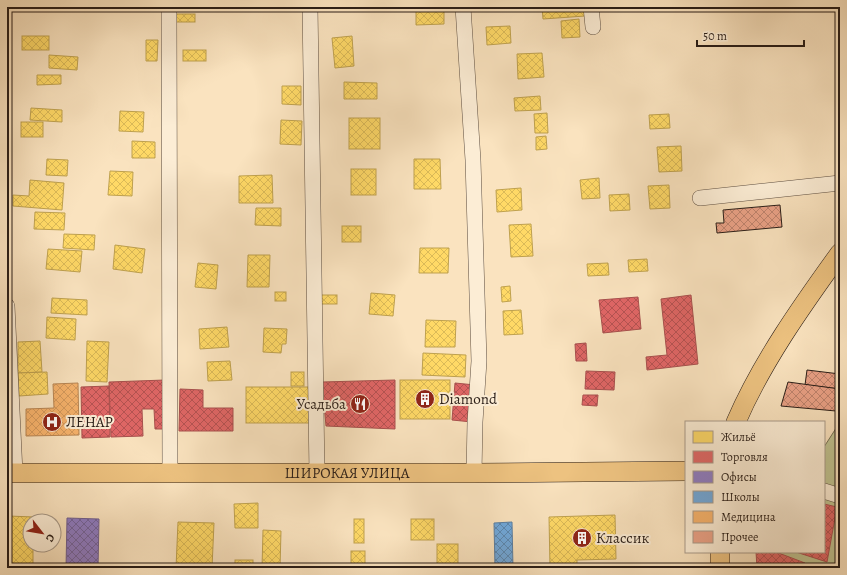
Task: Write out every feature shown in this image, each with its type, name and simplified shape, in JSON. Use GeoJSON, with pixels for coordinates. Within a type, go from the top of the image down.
{"type":"FeatureCollection","features":[{"type":"Feature","properties":{"kind":"main road"},"geometry":{"type":"LineString","coordinates":[[736,421],[749,392],[782,337],[840,253]]}},
{"type":"Feature","properties":{"kind":"main road"},"geometry":{"type":"LineString","coordinates":[[726,421],[749,392]]}},
{"type":"Feature","properties":{"kind":"main road"},"geometry":{"type":"LineString","coordinates":[[654,472],[673,465],[685,458]]}},
{"type":"Feature","properties":{"kind":"main road","name":"ШИРОКАЯ УЛИЦА"},"geometry":{"type":"LineString","coordinates":[[11,473],[317,474],[685,471]]}},
{"type":"Feature","properties":{"kind":"main road"},"geometry":{"type":"LineString","coordinates":[[654,472],[685,481]]}},
{"type":"Feature","properties":{"kind":"main road"},"geometry":{"type":"LineString","coordinates":[[720,553],[720,568]]}},
{"type":"Feature","properties":{"kind":"lane"},"geometry":{"type":"LineString","coordinates":[[169,7],[170,473]]}},
{"type":"Feature","properties":{"kind":"lane"},"geometry":{"type":"LineString","coordinates":[[310,7],[317,474]]}},
{"type":"Feature","properties":{"kind":"lane"},"geometry":{"type":"LineString","coordinates":[[463,7],[473,160],[479,361],[475,422],[474,473]]}},
{"type":"Feature","properties":{"kind":"lane"},"geometry":{"type":"LineString","coordinates":[[591,7],[593,27]]}},
{"type":"Feature","properties":{"kind":"lane"},"geometry":{"type":"LineString","coordinates":[[700,198],[840,183]]}},
{"type":"Feature","properties":{"kind":"lane"},"geometry":{"type":"LineString","coordinates":[[7,306],[11,473]]}},
{"type":"Feature","properties":{"kind":"lane"},"geometry":{"type":"LineString","coordinates":[[825,491],[840,496]]}},
{"type":"Feature","properties":{"kind":"green space"},"geometry":{"type":"Polygon","coordinates":[[[840,422],[840,568],[765,568],[766,553],[825,553],[825,445],[840,422]]]}},
{"type":"Feature","properties":{"kind":"building: Жильё"},"geometry":{"type":"Polygon","coordinates":[[[416,7],[444,7],[444,24],[416,25],[416,7]]]}},
{"type":"Feature","properties":{"kind":"building: Жильё"},"geometry":{"type":"Polygon","coordinates":[[[542,7],[584,7],[585,16],[543,19],[542,7]]]}},
{"type":"Feature","properties":{"kind":"building: Жильё"},"geometry":{"type":"Polygon","coordinates":[[[176,14],[195,14],[195,22],[176,22],[176,14]]]}},
{"type":"Feature","properties":{"kind":"building: Жильё"},"geometry":{"type":"Polygon","coordinates":[[[579,19],[580,37],[562,38],[561,21],[579,19]]]}},
{"type":"Feature","properties":{"kind":"building: Жильё"},"geometry":{"type":"Polygon","coordinates":[[[510,26],[511,43],[487,45],[486,27],[510,26]]]}},
{"type":"Feature","properties":{"kind":"building: Жильё"},"geometry":{"type":"Polygon","coordinates":[[[22,36],[49,36],[49,50],[22,50],[22,36]]]}},
{"type":"Feature","properties":{"kind":"building: Жильё"},"geometry":{"type":"Polygon","coordinates":[[[352,36],[354,66],[335,68],[332,38],[352,36]]]}},
{"type":"Feature","properties":{"kind":"building: Жильё"},"geometry":{"type":"Polygon","coordinates":[[[146,40],[158,40],[157,61],[146,61],[146,40]]]}},
{"type":"Feature","properties":{"kind":"building: Жильё"},"geometry":{"type":"Polygon","coordinates":[[[183,50],[206,50],[206,61],[183,61],[183,50]]]}},
{"type":"Feature","properties":{"kind":"building: Жильё"},"geometry":{"type":"Polygon","coordinates":[[[542,53],[544,77],[518,79],[517,54],[542,53]]]}},
{"type":"Feature","properties":{"kind":"building: Жильё"},"geometry":{"type":"Polygon","coordinates":[[[49,55],[78,57],[77,70],[49,68],[49,55]]]}},
{"type":"Feature","properties":{"kind":"building: Жильё"},"geometry":{"type":"Polygon","coordinates":[[[37,75],[61,75],[61,84],[37,85],[37,75]]]}},
{"type":"Feature","properties":{"kind":"building: Жильё"},"geometry":{"type":"Polygon","coordinates":[[[344,82],[377,83],[377,99],[344,99],[344,82]]]}},
{"type":"Feature","properties":{"kind":"building: Жильё"},"geometry":{"type":"Polygon","coordinates":[[[282,86],[301,86],[301,105],[282,104],[282,86]]]}},
{"type":"Feature","properties":{"kind":"building: Жильё"},"geometry":{"type":"Polygon","coordinates":[[[540,96],[541,110],[515,111],[514,98],[540,96]]]}},
{"type":"Feature","properties":{"kind":"building: Жильё"},"geometry":{"type":"Polygon","coordinates":[[[31,108],[62,110],[62,122],[30,120],[31,108]]]}},
{"type":"Feature","properties":{"kind":"building: Жильё"},"geometry":{"type":"Polygon","coordinates":[[[120,111],[144,112],[143,132],[119,131],[120,111]]]}},
{"type":"Feature","properties":{"kind":"building: Жильё"},"geometry":{"type":"Polygon","coordinates":[[[547,113],[548,133],[535,133],[534,114],[547,113]]]}},
{"type":"Feature","properties":{"kind":"building: Жильё"},"geometry":{"type":"Polygon","coordinates":[[[669,114],[670,128],[650,129],[649,115],[669,114]]]}},
{"type":"Feature","properties":{"kind":"building: Жильё"},"geometry":{"type":"Polygon","coordinates":[[[349,118],[380,118],[380,149],[349,149],[349,118]]]}},
{"type":"Feature","properties":{"kind":"building: Жильё"},"geometry":{"type":"Polygon","coordinates":[[[281,120],[302,121],[301,145],[280,144],[281,120]]]}},
{"type":"Feature","properties":{"kind":"building: Жильё"},"geometry":{"type":"Polygon","coordinates":[[[21,122],[43,122],[43,137],[21,137],[21,122]]]}},
{"type":"Feature","properties":{"kind":"building: Жильё"},"geometry":{"type":"Polygon","coordinates":[[[546,136],[547,149],[536,150],[536,137],[546,136]]]}},
{"type":"Feature","properties":{"kind":"building: Жильё"},"geometry":{"type":"Polygon","coordinates":[[[132,141],[155,142],[155,158],[132,158],[132,141]]]}},
{"type":"Feature","properties":{"kind":"building: Жильё"},"geometry":{"type":"Polygon","coordinates":[[[681,146],[682,171],[659,172],[657,147],[681,146]]]}},
{"type":"Feature","properties":{"kind":"building: Жильё"},"geometry":{"type":"Polygon","coordinates":[[[47,159],[68,160],[67,176],[46,175],[47,159]]]}},
{"type":"Feature","properties":{"kind":"building: Жильё"},"geometry":{"type":"Polygon","coordinates":[[[414,159],[440,159],[441,189],[414,189],[414,159]]]}},
{"type":"Feature","properties":{"kind":"building: Жильё"},"geometry":{"type":"Polygon","coordinates":[[[351,169],[376,169],[376,195],[351,195],[351,169]]]}},
{"type":"Feature","properties":{"kind":"building: Жильё"},"geometry":{"type":"Polygon","coordinates":[[[110,171],[133,172],[132,196],[108,195],[110,171]]]}},
{"type":"Feature","properties":{"kind":"building: Жильё"},"geometry":{"type":"Polygon","coordinates":[[[272,175],[273,203],[239,203],[239,176],[272,175]]]}},
{"type":"Feature","properties":{"kind":"building: Жильё"},"geometry":{"type":"Polygon","coordinates":[[[599,178],[600,198],[582,199],[580,180],[599,178]]]}},
{"type":"Feature","properties":{"kind":"building: Жильё"},"geometry":{"type":"Polygon","coordinates":[[[30,180],[64,183],[62,210],[13,206],[13,195],[29,196],[30,180]]]}},
{"type":"Feature","properties":{"kind":"building: Жильё"},"geometry":{"type":"Polygon","coordinates":[[[669,185],[670,208],[650,209],[648,186],[669,185]]]}},
{"type":"Feature","properties":{"kind":"building: Жильё"},"geometry":{"type":"Polygon","coordinates":[[[521,188],[522,210],[497,212],[496,190],[521,188]]]}},
{"type":"Feature","properties":{"kind":"building: Жильё"},"geometry":{"type":"Polygon","coordinates":[[[629,194],[630,210],[610,211],[609,195],[629,194]]]}},
{"type":"Feature","properties":{"kind":"building: Жильё"},"geometry":{"type":"Polygon","coordinates":[[[256,208],[281,208],[281,226],[255,225],[256,208]]]}},
{"type":"Feature","properties":{"kind":"building: Жильё"},"geometry":{"type":"Polygon","coordinates":[[[35,212],[65,213],[64,230],[34,229],[35,212]]]}},
{"type":"Feature","properties":{"kind":"building: Жильё"},"geometry":{"type":"Polygon","coordinates":[[[531,224],[533,256],[511,257],[509,225],[531,224]]]}},
{"type":"Feature","properties":{"kind":"building: Жильё"},"geometry":{"type":"Polygon","coordinates":[[[342,226],[361,226],[361,242],[342,242],[342,226]]]}},
{"type":"Feature","properties":{"kind":"building: Жильё"},"geometry":{"type":"Polygon","coordinates":[[[64,234],[95,235],[94,250],[63,248],[64,234]]]}},
{"type":"Feature","properties":{"kind":"building: Жильё"},"geometry":{"type":"Polygon","coordinates":[[[115,245],[145,249],[142,273],[113,269],[115,245]]]}},
{"type":"Feature","properties":{"kind":"building: Жильё"},"geometry":{"type":"Polygon","coordinates":[[[420,248],[449,248],[448,273],[419,273],[420,248]]]}},
{"type":"Feature","properties":{"kind":"building: Жильё"},"geometry":{"type":"Polygon","coordinates":[[[48,249],[82,251],[80,272],[46,269],[48,249]]]}},
{"type":"Feature","properties":{"kind":"building: Жильё"},"geometry":{"type":"Polygon","coordinates":[[[248,255],[270,255],[269,287],[247,287],[248,255]]]}},
{"type":"Feature","properties":{"kind":"building: Жильё"},"geometry":{"type":"Polygon","coordinates":[[[647,259],[648,271],[629,272],[628,260],[647,259]]]}},
{"type":"Feature","properties":{"kind":"building: Жильё"},"geometry":{"type":"Polygon","coordinates":[[[198,263],[218,265],[216,289],[195,287],[198,263]]]}},
{"type":"Feature","properties":{"kind":"building: Жильё"},"geometry":{"type":"Polygon","coordinates":[[[608,263],[609,275],[588,276],[587,264],[608,263]]]}},
{"type":"Feature","properties":{"kind":"building: Жильё"},"geometry":{"type":"Polygon","coordinates":[[[510,286],[511,301],[502,302],[501,287],[510,286]]]}},
{"type":"Feature","properties":{"kind":"building: Жильё"},"geometry":{"type":"Polygon","coordinates":[[[275,292],[286,292],[286,301],[275,301],[275,292]]]}},
{"type":"Feature","properties":{"kind":"building: Жильё"},"geometry":{"type":"Polygon","coordinates":[[[371,293],[395,295],[393,316],[369,314],[371,293]]]}},
{"type":"Feature","properties":{"kind":"building: Жильё"},"geometry":{"type":"Polygon","coordinates":[[[317,295],[337,295],[337,304],[317,304],[317,295]]]}},
{"type":"Feature","properties":{"kind":"building: Жильё"},"geometry":{"type":"Polygon","coordinates":[[[52,298],[87,300],[87,315],[51,313],[52,298]]]}},
{"type":"Feature","properties":{"kind":"building: Жильё"},"geometry":{"type":"Polygon","coordinates":[[[521,310],[523,334],[504,335],[503,311],[521,310]]]}},
{"type":"Feature","properties":{"kind":"building: Жильё"},"geometry":{"type":"Polygon","coordinates":[[[47,317],[76,319],[75,340],[46,338],[47,317]]]}},
{"type":"Feature","properties":{"kind":"building: Жильё"},"geometry":{"type":"Polygon","coordinates":[[[426,320],[456,321],[455,347],[425,347],[426,320]]]}},
{"type":"Feature","properties":{"kind":"building: Жильё"},"geometry":{"type":"Polygon","coordinates":[[[227,327],[229,347],[200,349],[199,329],[227,327]]]}},
{"type":"Feature","properties":{"kind":"building: Жильё"},"geometry":{"type":"Polygon","coordinates":[[[264,328],[287,329],[286,344],[282,344],[281,353],[263,352],[264,328]]]}},
{"type":"Feature","properties":{"kind":"building: Жильё"},"geometry":{"type":"Polygon","coordinates":[[[40,341],[42,372],[18,373],[18,342],[40,341]]]}},
{"type":"Feature","properties":{"kind":"building: Жильё"},"geometry":{"type":"Polygon","coordinates":[[[87,341],[109,342],[107,382],[86,381],[87,341]]]}},
{"type":"Feature","properties":{"kind":"building: Жильё"},"geometry":{"type":"Polygon","coordinates":[[[423,353],[466,355],[465,377],[422,375],[423,353]]]}},
{"type":"Feature","properties":{"kind":"building: Жильё"},"geometry":{"type":"Polygon","coordinates":[[[230,361],[232,380],[208,381],[207,362],[230,361]]]}},
{"type":"Feature","properties":{"kind":"building: Жильё"},"geometry":{"type":"Polygon","coordinates":[[[47,372],[48,394],[19,396],[18,373],[47,372]]]}},
{"type":"Feature","properties":{"kind":"building: Жильё"},"geometry":{"type":"Polygon","coordinates":[[[291,372],[304,372],[304,386],[291,386],[291,372]]]}},
{"type":"Feature","properties":{"kind":"building: Жильё","name":"Diamond"},"geometry":{"type":"Polygon","coordinates":[[[400,380],[450,380],[450,419],[400,419],[400,380]]]}},
{"type":"Feature","properties":{"kind":"building: Жильё"},"geometry":{"type":"Polygon","coordinates":[[[246,387],[311,387],[311,423],[246,423],[246,387]]]}},
{"type":"Feature","properties":{"kind":"building: Жильё"},"geometry":{"type":"Polygon","coordinates":[[[258,503],[258,528],[235,528],[234,504],[258,503]]]}},
{"type":"Feature","properties":{"kind":"building: Жильё","name":"Классик"},"geometry":{"type":"Polygon","coordinates":[[[615,515],[616,559],[577,560],[577,568],[550,568],[549,517],[615,515]]]}},
{"type":"Feature","properties":{"kind":"building: Жильё"},"geometry":{"type":"Polygon","coordinates":[[[8,516],[22,517],[22,553],[33,553],[33,568],[7,568],[8,516]]]}},
{"type":"Feature","properties":{"kind":"building: Жильё"},"geometry":{"type":"Polygon","coordinates":[[[354,519],[364,519],[364,543],[354,543],[354,519]]]}},
{"type":"Feature","properties":{"kind":"building: Жильё"},"geometry":{"type":"Polygon","coordinates":[[[411,519],[434,519],[434,540],[411,540],[411,519]]]}},
{"type":"Feature","properties":{"kind":"building: Жильё"},"geometry":{"type":"Polygon","coordinates":[[[178,522],[214,523],[212,568],[176,568],[178,522]]]}},
{"type":"Feature","properties":{"kind":"building: Жильё"},"geometry":{"type":"Polygon","coordinates":[[[263,530],[281,531],[280,568],[262,568],[263,530]]]}},
{"type":"Feature","properties":{"kind":"building: Жильё"},"geometry":{"type":"Polygon","coordinates":[[[437,544],[458,544],[458,568],[437,568],[437,544]]]}},
{"type":"Feature","properties":{"kind":"building: Жильё"},"geometry":{"type":"Polygon","coordinates":[[[351,551],[365,551],[365,568],[351,568],[351,551]]]}},
{"type":"Feature","properties":{"kind":"building: Жильё"},"geometry":{"type":"Polygon","coordinates":[[[235,560],[253,560],[253,568],[235,568],[235,560]]]}},
{"type":"Feature","properties":{"kind":"building: Торговля"},"geometry":{"type":"Polygon","coordinates":[[[691,295],[698,364],[647,370],[646,357],[667,355],[661,299],[691,295]]]}},
{"type":"Feature","properties":{"kind":"building: Торговля"},"geometry":{"type":"Polygon","coordinates":[[[638,297],[641,329],[603,333],[599,300],[638,297]]]}},
{"type":"Feature","properties":{"kind":"building: Торговля"},"geometry":{"type":"Polygon","coordinates":[[[586,343],[587,361],[576,361],[575,344],[586,343]]]}},
{"type":"Feature","properties":{"kind":"building: Торговля"},"geometry":{"type":"Polygon","coordinates":[[[586,371],[615,372],[614,390],[585,389],[586,371]]]}},
{"type":"Feature","properties":{"kind":"building: Торговля"},"geometry":{"type":"Polygon","coordinates":[[[165,380],[166,429],[155,429],[154,409],[142,409],[143,436],[111,437],[109,382],[165,380]]]}},
{"type":"Feature","properties":{"kind":"building: Торговля","name":"Усадьба"},"geometry":{"type":"Polygon","coordinates":[[[395,380],[395,429],[326,426],[322,382],[395,380]]]}},
{"type":"Feature","properties":{"kind":"building: Торговля"},"geometry":{"type":"Polygon","coordinates":[[[455,383],[475,385],[472,422],[452,420],[455,383]]]}},
{"type":"Feature","properties":{"kind":"building: Торговля"},"geometry":{"type":"Polygon","coordinates":[[[109,386],[110,437],[82,438],[81,387],[109,386]]]}},
{"type":"Feature","properties":{"kind":"building: Торговля"},"geometry":{"type":"Polygon","coordinates":[[[180,389],[203,390],[203,408],[233,408],[233,431],[179,431],[180,389]]]}},
{"type":"Feature","properties":{"kind":"building: Торговля"},"geometry":{"type":"Polygon","coordinates":[[[583,395],[598,395],[597,406],[582,405],[583,395]]]}},
{"type":"Feature","properties":{"kind":"building: Торговля"},"geometry":{"type":"Polygon","coordinates":[[[825,504],[837,507],[827,562],[799,553],[825,553],[825,504]]]}},
{"type":"Feature","properties":{"kind":"building: Торговля"},"geometry":{"type":"Polygon","coordinates":[[[756,553],[779,553],[805,563],[805,568],[757,568],[756,553]]]}},
{"type":"Feature","properties":{"kind":"building: Офисы"},"geometry":{"type":"Polygon","coordinates":[[[67,518],[99,519],[98,568],[66,568],[67,518]]]}},
{"type":"Feature","properties":{"kind":"building: Школы"},"geometry":{"type":"Polygon","coordinates":[[[512,522],[513,568],[495,568],[494,523],[512,522]]]}},
{"type":"Feature","properties":{"kind":"building: Медицина","name":"ЛЕНАР"},"geometry":{"type":"Polygon","coordinates":[[[78,383],[79,435],[26,436],[26,409],[54,408],[53,384],[78,383]]]}},
{"type":"Feature","properties":{"kind":"building: Прочее"},"geometry":{"type":"Polygon","coordinates":[[[780,205],[782,227],[717,233],[716,223],[724,223],[723,210],[780,205]]]}},
{"type":"Feature","properties":{"kind":"building: Прочее"},"geometry":{"type":"Polygon","coordinates":[[[807,370],[840,374],[840,389],[805,385],[807,370]]]}},
{"type":"Feature","properties":{"kind":"building: Прочее"},"geometry":{"type":"Polygon","coordinates":[[[788,382],[840,389],[836,411],[781,406],[788,382]]]}},
{"type":"Feature","properties":{"kind":"building: Прочее"},"geometry":{"type":"Polygon","coordinates":[[[840,391],[840,412],[836,411],[840,391]]]}},
{"type":"Feature","properties":{"kind":"place","name":"Diamond"},"geometry":{"type":"Point","coordinates":[425,399]}},
{"type":"Feature","properties":{"kind":"place","name":"Усадьба"},"geometry":{"type":"Point","coordinates":[360,404]}},
{"type":"Feature","properties":{"kind":"place","name":"ЛЕНАР"},"geometry":{"type":"Point","coordinates":[52,422]}},
{"type":"Feature","properties":{"kind":"place","name":"Классик"},"geometry":{"type":"Point","coordinates":[582,538]}}]}
